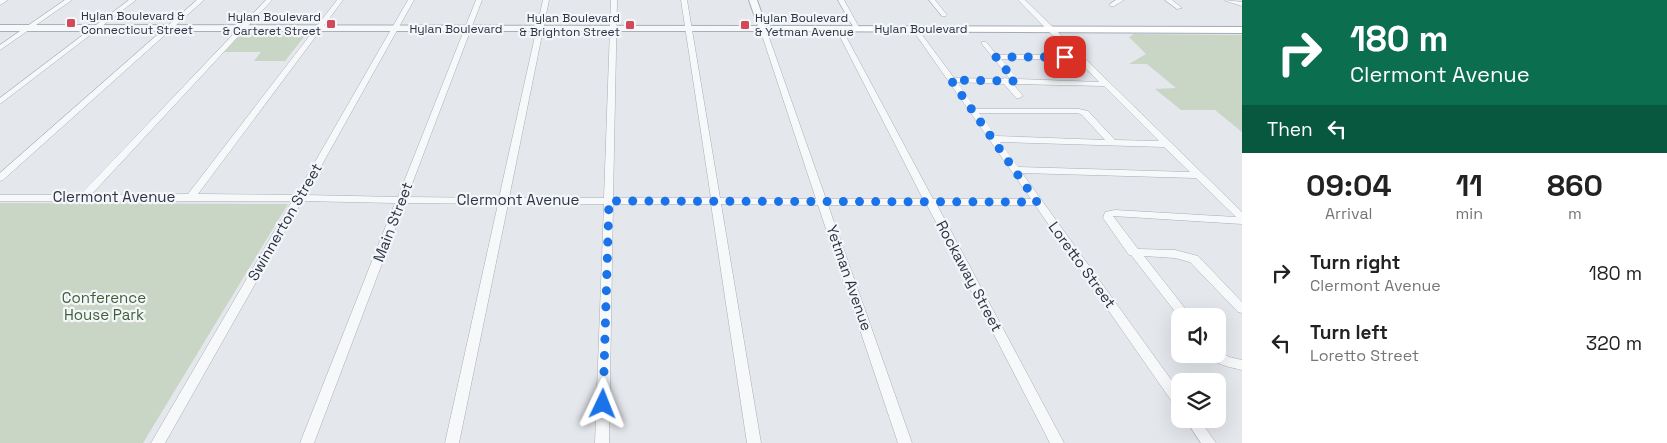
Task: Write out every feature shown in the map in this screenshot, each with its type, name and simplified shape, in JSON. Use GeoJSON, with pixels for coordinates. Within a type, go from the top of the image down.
{"type":"FeatureCollection","features":[{"type":"Feature","properties":{"kind":"main road","name":"Hylan Boulevard"},"geometry":{"type":"LineString","coordinates":[[763,29],[1242,30]]}},
{"type":"Feature","properties":{"kind":"street"},"geometry":{"type":"LineString","coordinates":[[0,3],[5,0]]}},
{"type":"Feature","properties":{"kind":"street"},"geometry":{"type":"LineString","coordinates":[[0,48],[69,0]]}},
{"type":"Feature","properties":{"kind":"street"},"geometry":{"type":"LineString","coordinates":[[0,102],[133,0]]}},
{"type":"Feature","properties":{"kind":"street"},"geometry":{"type":"LineString","coordinates":[[0,178],[201,0]]}},
{"type":"Feature","properties":{"kind":"street"},"geometry":{"type":"LineString","coordinates":[[83,197],[269,0]]}},
{"type":"Feature","properties":{"kind":"street"},"geometry":{"type":"LineString","coordinates":[[191,197],[340,0]]}},
{"type":"Feature","properties":{"kind":"street","name":"Swinnerton Street"},"geometry":{"type":"LineString","coordinates":[[158,443],[411,0]]}},
{"type":"Feature","properties":{"kind":"street","name":"Main Street"},"geometry":{"type":"LineString","coordinates":[[307,443],[479,0]]}},
{"type":"Feature","properties":{"kind":"street"},"geometry":{"type":"LineString","coordinates":[[452,443],[546,0]]}},
{"type":"Feature","properties":{"kind":"street"},"geometry":{"type":"LineString","coordinates":[[602,443],[614,0]]}},
{"type":"Feature","properties":{"kind":"street"},"geometry":{"type":"LineString","coordinates":[[684,0],[754,443]]}},
{"type":"Feature","properties":{"kind":"street","name":"Yetman Avenue"},"geometry":{"type":"LineString","coordinates":[[753,0],[905,443]]}},
{"type":"Feature","properties":{"kind":"street"},"geometry":{"type":"LineString","coordinates":[[841,0],[857,29]]}},
{"type":"Feature","properties":{"kind":"street"},"geometry":{"type":"LineString","coordinates":[[932,0],[944,15]]}},
{"type":"Feature","properties":{"kind":"street"},"geometry":{"type":"LineString","coordinates":[[1021,0],[1242,219]]}},
{"type":"Feature","properties":{"kind":"street"},"geometry":{"type":"LineString","coordinates":[[1112,5],[1122,0]]}},
{"type":"Feature","properties":{"kind":"street"},"geometry":{"type":"LineString","coordinates":[[1168,0],[1179,8]]}},
{"type":"Feature","properties":{"kind":"street"},"geometry":{"type":"LineString","coordinates":[[1228,0],[1242,4]]}},
{"type":"Feature","properties":{"kind":"street","name":"Hylan Boulevard"},"geometry":{"type":"LineString","coordinates":[[0,28],[763,29]]}},
{"type":"Feature","properties":{"kind":"street","name":"Rockaway Street"},"geometry":{"type":"LineString","coordinates":[[839,29],[1057,443]]}},
{"type":"Feature","properties":{"kind":"street","name":"Loretto Street"},"geometry":{"type":"LineString","coordinates":[[915,29],[1171,389]]}},
{"type":"Feature","properties":{"kind":"street"},"geometry":{"type":"LineString","coordinates":[[984,43],[1015,81]]}},
{"type":"Feature","properties":{"kind":"street"},"geometry":{"type":"LineString","coordinates":[[996,57],[1078,56]]}},
{"type":"Feature","properties":{"kind":"street"},"geometry":{"type":"LineString","coordinates":[[951,80],[1106,84]]}},
{"type":"Feature","properties":{"kind":"street"},"geometry":{"type":"LineString","coordinates":[[1005,80],[1019,96]]}},
{"type":"Feature","properties":{"kind":"street"},"geometry":{"type":"LineString","coordinates":[[972,111],[1082,112],[1111,141]]}},
{"type":"Feature","properties":{"kind":"street"},"geometry":{"type":"LineString","coordinates":[[993,139],[1168,144]]}},
{"type":"Feature","properties":{"kind":"street"},"geometry":{"type":"LineString","coordinates":[[1014,170],[1199,175]]}},
{"type":"Feature","properties":{"kind":"street","name":"Clermont Avenue"},"geometry":{"type":"LineString","coordinates":[[0,198],[191,197],[402,200],[1037,202]]}},
{"type":"Feature","properties":{"kind":"street"},"geometry":{"type":"LineString","coordinates":[[1179,308],[1108,218],[1108,214],[1242,219]]}},
{"type":"Feature","properties":{"kind":"street"},"geometry":{"type":"LineString","coordinates":[[1134,252],[1175,254],[1194,260],[1242,309]]}},
{"type":"Feature","properties":{"kind":"street"},"geometry":{"type":"LineString","coordinates":[[1226,361],[1242,365]]}},
{"type":"Feature","properties":{"kind":"street"},"geometry":{"type":"LineString","coordinates":[[1198,428],[1209,443]]}},
{"type":"Feature","properties":{"kind":"green space"},"geometry":{"type":"Polygon","coordinates":[[[242,33],[307,33],[285,61],[254,61],[261,52],[224,52],[242,33]]]}},
{"type":"Feature","properties":{"kind":"green space"},"geometry":{"type":"Polygon","coordinates":[[[1134,34],[1242,35],[1242,132],[1215,110],[1181,110],[1155,89],[1176,88],[1147,64],[1129,64],[1146,54],[1129,37],[1134,34]]]}},
{"type":"Feature","properties":{"kind":"green space","name":"Conference House Park"},"geometry":{"type":"Polygon","coordinates":[[[0,203],[288,204],[143,443],[0,443],[0,203]]]}},
{"type":"Feature","properties":{"kind":"place","name":"Hylan Boulevard & Connecticut Street"},"geometry":{"type":"Point","coordinates":[71,23]}},
{"type":"Feature","properties":{"kind":"place","name":"Hylan Boulevard & Carteret Street"},"geometry":{"type":"Point","coordinates":[331,24]}},
{"type":"Feature","properties":{"kind":"place","name":"Hylan Boulevard & Brighton Street"},"geometry":{"type":"Point","coordinates":[630,25]}},
{"type":"Feature","properties":{"kind":"place","name":"Hylan Boulevard & Yetman Avenue"},"geometry":{"type":"Point","coordinates":[745,25]}},
{"type":"Feature","properties":{"kind":"route"},"geometry":{"type":"LineString","coordinates":[[603,404],[609,201],[1037,202],[951,80],[1015,81],[996,57],[1065,57]]}}]}
